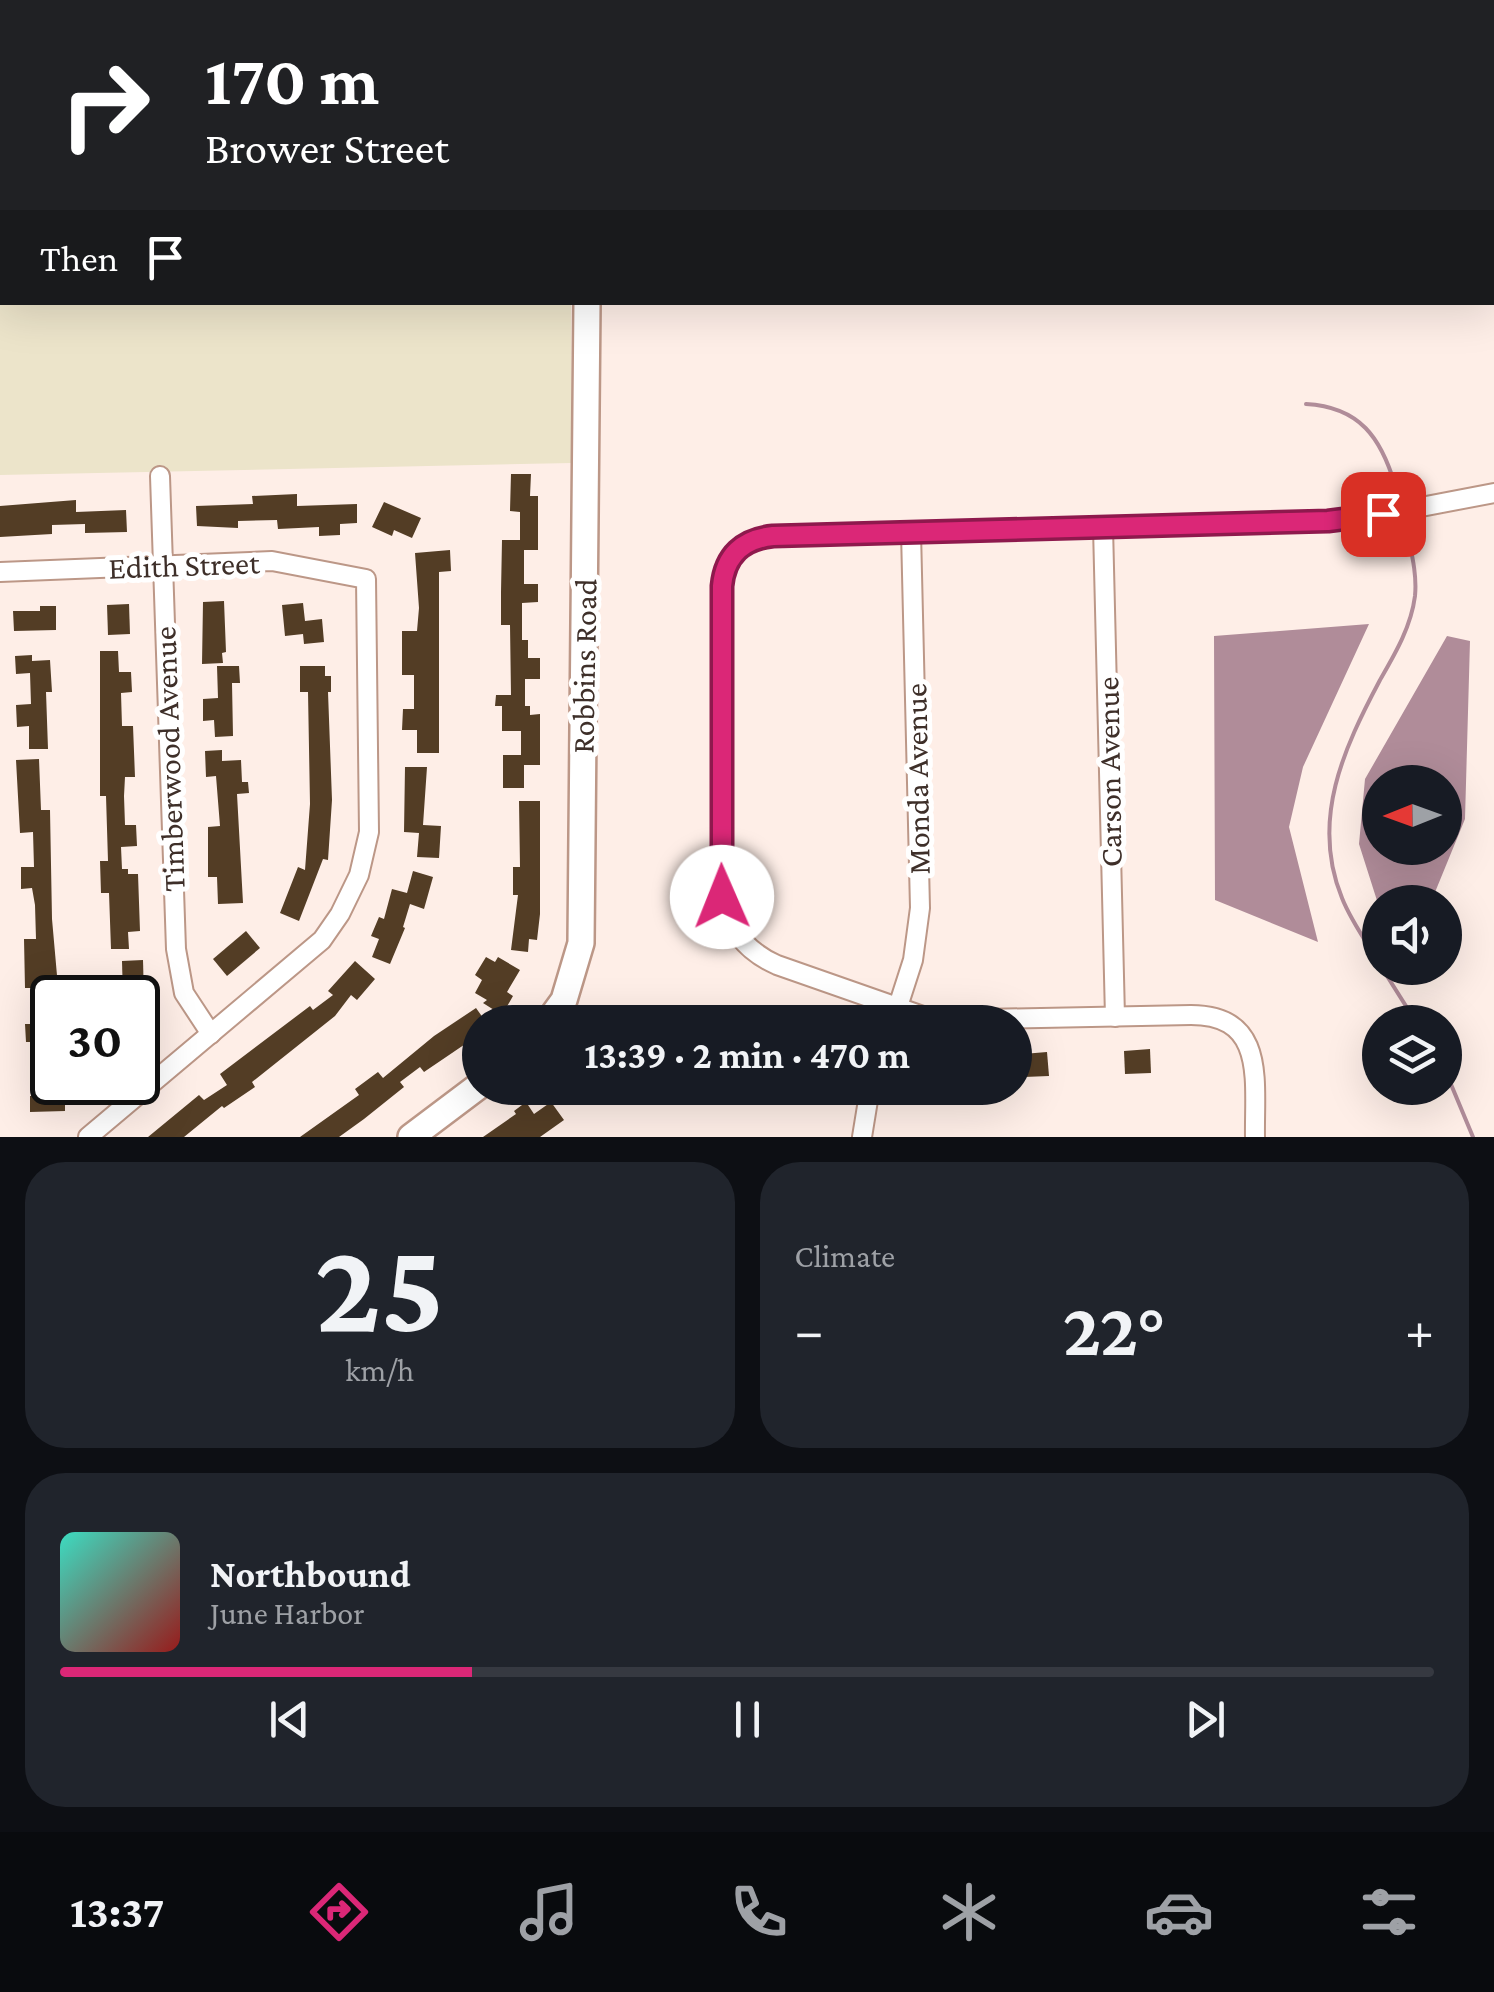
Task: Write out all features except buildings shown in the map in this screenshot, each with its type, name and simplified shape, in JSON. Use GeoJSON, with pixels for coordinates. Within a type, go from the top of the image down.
{"type":"FeatureCollection","features":[{"type":"Feature","properties":{"kind":"street","name":"Robbins Road"},"geometry":{"type":"LineString","coordinates":[[560,1005],[581,943],[587,305]]}},
{"type":"Feature","properties":{"kind":"street","name":"Timberwood Avenue"},"geometry":{"type":"LineString","coordinates":[[160,476],[176,950],[184,994],[211,1034]]}},
{"type":"Feature","properties":{"kind":"street"},"geometry":{"type":"LineString","coordinates":[[870,1005],[762,958],[740,938],[727,916],[722,890],[722,586],[726,566],[736,550],[768,536],[1350,520],[1494,493]]}},
{"type":"Feature","properties":{"kind":"street","name":"Carson Avenue"},"geometry":{"type":"LineString","coordinates":[[1103,528],[1115,1017]]}},
{"type":"Feature","properties":{"kind":"street","name":"Monda Avenue"},"geometry":{"type":"LineString","coordinates":[[899,1005],[913,960],[920,908],[911,532]]}},
{"type":"Feature","properties":{"kind":"street","name":"Edith Street"},"geometry":{"type":"LineString","coordinates":[[0,572],[272,561],[366,579],[369,832],[359,876],[322,940],[211,1034]]}},
{"type":"Feature","properties":{"kind":"street"},"geometry":{"type":"LineString","coordinates":[[1032,1020],[1208,1016],[1232,1025],[1252,1054],[1255,1137]]}},
{"type":"Feature","properties":{"kind":"street"},"geometry":{"type":"LineString","coordinates":[[88,1137],[211,1034]]}},
{"type":"Feature","properties":{"kind":"street"},"geometry":{"type":"LineString","coordinates":[[411,1137],[462,1099]]}},
{"type":"Feature","properties":{"kind":"street"},"geometry":{"type":"LineString","coordinates":[[862,1137],[867,1105]]}},
{"type":"Feature","properties":{"kind":"shaded area"},"geometry":{"type":"Polygon","coordinates":[[[0,305],[571,305],[572,463],[0,475],[0,305]]]}},
{"type":"Feature","properties":{"kind":"shaded area"},"geometry":{"type":"Polygon","coordinates":[[[1369,624],[1303,767],[1289,827],[1318,942],[1215,900],[1214,636],[1369,624]]]}},
{"type":"Feature","properties":{"kind":"shaded area"},"geometry":{"type":"Polygon","coordinates":[[[1447,636],[1470,641],[1462,826],[1462,765],[1373,765],[1447,636]]]}},
{"type":"Feature","properties":{"kind":"shaded area"},"geometry":{"type":"Polygon","coordinates":[[[1362,812],[1362,853],[1359,844],[1362,812]]]}},
{"type":"Feature","properties":{"kind":"shaded area"},"geometry":{"type":"Polygon","coordinates":[[[1366,865],[1446,865],[1438,885],[1372,885],[1366,865]]]}},
{"type":"Feature","properties":{"kind":"waterway"},"geometry":{"type":"LineString","coordinates":[[1306,404],[1341,411],[1366,428],[1383,453],[1395,485]]}},
{"type":"Feature","properties":{"kind":"waterway"},"geometry":{"type":"LineString","coordinates":[[1362,934],[1342,898],[1333,869],[1330,813],[1354,732],[1410,619],[1415,580],[1408,536]]}},
{"type":"Feature","properties":{"kind":"waterway"},"geometry":{"type":"LineString","coordinates":[[1393,985],[1405,1005]]}},
{"type":"Feature","properties":{"kind":"waterway"},"geometry":{"type":"LineString","coordinates":[[1460,1105],[1473,1137]]}},
{"type":"Feature","properties":{"kind":"route"},"geometry":{"type":"LineString","coordinates":[[722,897],[722,586],[728,562],[744,544],[773,536],[1328,521],[1383,514]]}}]}
